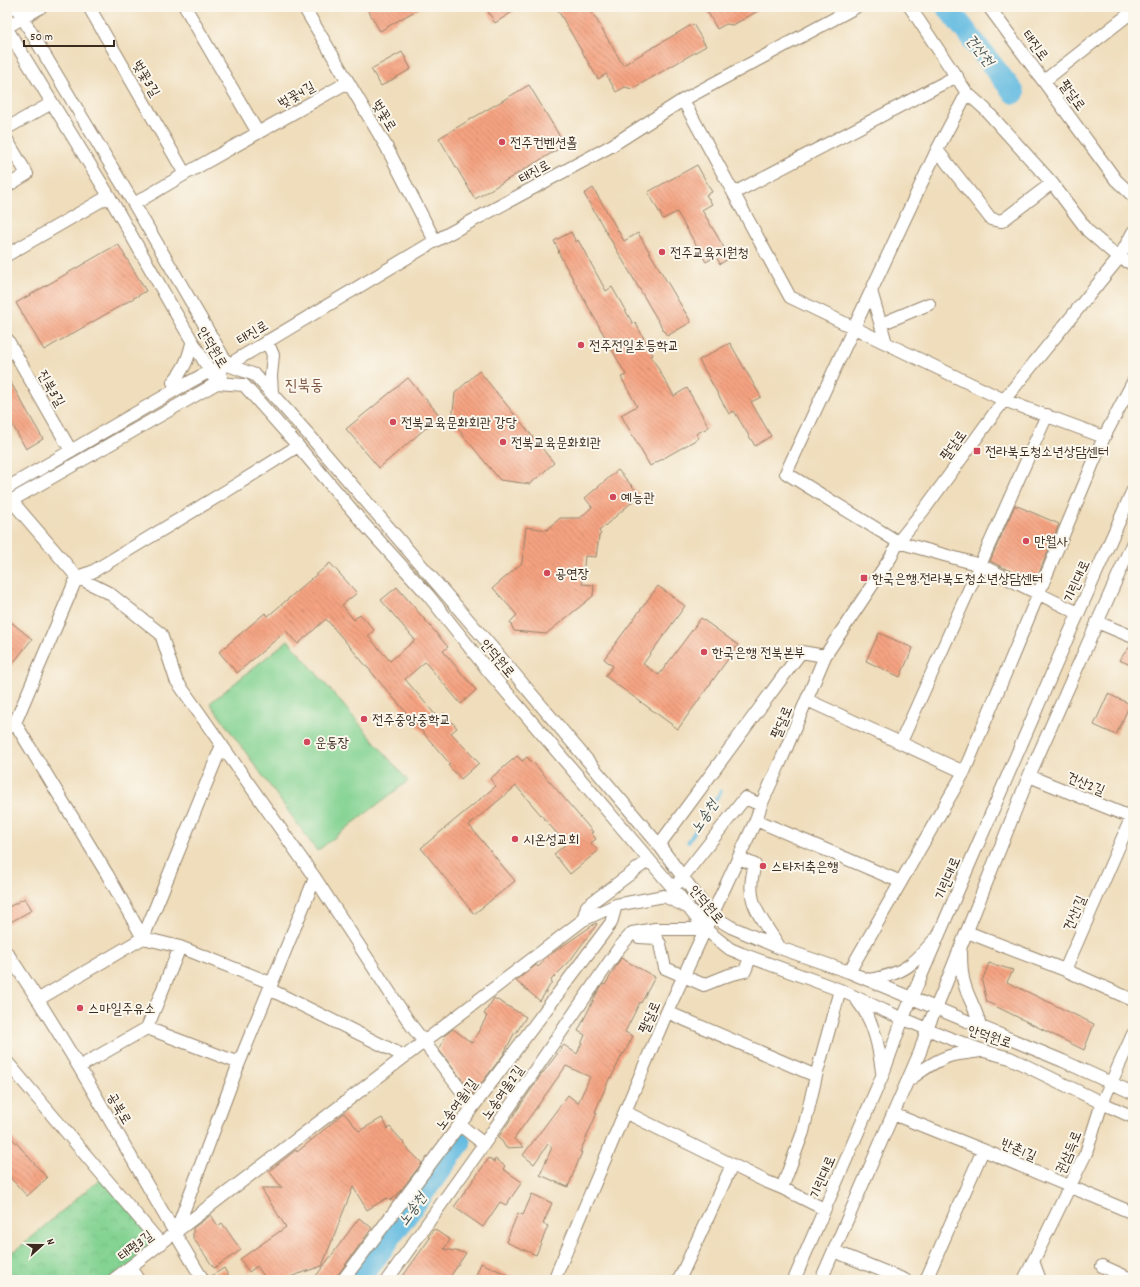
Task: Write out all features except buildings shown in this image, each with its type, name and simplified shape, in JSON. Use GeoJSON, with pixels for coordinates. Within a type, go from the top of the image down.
{"type":"FeatureCollection","features":[{"type":"Feature","properties":{"kind":"street","name":"안덕원로"},"geometry":{"type":"LineString","coordinates":[[16,7],[228,365],[255,374],[272,392],[443,590],[659,845],[711,915],[731,928],[780,948],[849,972],[1063,1061],[1133,1093]]}},
{"type":"Feature","properties":{"kind":"street"},"geometry":{"type":"LineString","coordinates":[[7,28],[41,7]]}},
{"type":"Feature","properties":{"kind":"street","name":"벚꽃3길"},"geometry":{"type":"LineString","coordinates":[[89,7],[185,174]]}},
{"type":"Feature","properties":{"kind":"street"},"geometry":{"type":"LineString","coordinates":[[185,7],[258,133]]}},
{"type":"Feature","properties":{"kind":"street","name":"벚꽃로"},"geometry":{"type":"LineString","coordinates":[[304,7],[386,146],[435,241]]}},
{"type":"Feature","properties":{"kind":"street","name":"태진로"},"geometry":{"type":"LineString","coordinates":[[7,488],[177,389],[210,371],[228,365],[435,241],[611,146],[683,100],[856,7]]}},
{"type":"Feature","properties":{"kind":"street"},"geometry":{"type":"LineString","coordinates":[[910,7],[967,93],[985,109],[1052,183],[1088,231],[1119,258],[1133,264]]}},
{"type":"Feature","properties":{"kind":"street","name":"태진로"},"geometry":{"type":"LineString","coordinates":[[989,7],[1044,81]]}},
{"type":"Feature","properties":{"kind":"street","name":"팔달로"},"geometry":{"type":"LineString","coordinates":[[1133,11],[1044,81],[1116,180],[1133,196]]}},
{"type":"Feature","properties":{"kind":"street","name":"안덕원로"},"geometry":{"type":"LineString","coordinates":[[7,28],[110,196],[192,342],[217,383],[244,385],[363,523],[428,595],[486,668],[611,813],[705,929],[730,949],[750,958],[840,990],[927,1029],[984,1051],[1010,1058],[1133,1117]]}},
{"type":"Feature","properties":{"kind":"street"},"geometry":{"type":"LineString","coordinates":[[734,193],[957,76]]}},
{"type":"Feature","properties":{"kind":"street","name":"벚꽃4길"},"geometry":{"type":"LineString","coordinates":[[134,204],[348,82]]}},
{"type":"Feature","properties":{"kind":"street"},"geometry":{"type":"LineString","coordinates":[[967,93],[937,150],[786,473],[898,542],[980,565],[1078,613]]}},
{"type":"Feature","properties":{"kind":"street"},"geometry":{"type":"LineString","coordinates":[[683,100],[790,297],[1004,400],[1104,437]]}},
{"type":"Feature","properties":{"kind":"street"},"geometry":{"type":"LineString","coordinates":[[7,128],[52,103]]}},
{"type":"Feature","properties":{"kind":"street"},"geometry":{"type":"LineString","coordinates":[[7,140],[27,174],[7,186]]}},
{"type":"Feature","properties":{"kind":"street"},"geometry":{"type":"LineString","coordinates":[[937,150],[991,218],[1002,221],[1052,183]]}},
{"type":"Feature","properties":{"kind":"street"},"geometry":{"type":"LineString","coordinates":[[7,255],[110,196]]}},
{"type":"Feature","properties":{"kind":"street","name":"팔달로"},"geometry":{"type":"LineString","coordinates":[[554,1280],[667,1012],[756,820],[761,805],[825,656],[891,557],[898,542],[1004,400],[1119,258],[1133,232]]}},
{"type":"Feature","properties":{"kind":"street"},"geometry":{"type":"LineString","coordinates":[[871,291],[886,343]]}},
{"type":"Feature","properties":{"kind":"street"},"geometry":{"type":"LineString","coordinates":[[881,324],[929,304]]}},
{"type":"Feature","properties":{"kind":"street","name":"진북3길"},"geometry":{"type":"LineString","coordinates":[[7,339],[71,451]]}},
{"type":"Feature","properties":{"kind":"street"},"geometry":{"type":"LineString","coordinates":[[267,341],[273,356],[271,376],[272,392]]}},
{"type":"Feature","properties":{"kind":"street"},"geometry":{"type":"LineString","coordinates":[[177,389],[173,382],[183,370],[189,356],[192,342]]}},
{"type":"Feature","properties":{"kind":"street","name":"태진로"},"geometry":{"type":"LineString","coordinates":[[9,502],[217,383],[228,365]]}},
{"type":"Feature","properties":{"kind":"street"},"geometry":{"type":"LineString","coordinates":[[849,972],[964,772],[1104,437],[1133,382]]}},
{"type":"Feature","properties":{"kind":"street"},"geometry":{"type":"LineString","coordinates":[[901,742],[1047,416]]}},
{"type":"Feature","properties":{"kind":"street"},"geometry":{"type":"LineString","coordinates":[[298,446],[92,572],[77,577],[11,726],[107,874],[143,938],[180,947],[270,986],[404,1056]]}},
{"type":"Feature","properties":{"kind":"street","name":"기린대로"},"geometry":{"type":"LineString","coordinates":[[794,1280],[882,1074],[903,1018],[1078,613],[1133,490]]}},
{"type":"Feature","properties":{"kind":"street"},"geometry":{"type":"LineString","coordinates":[[9,502],[77,577],[109,593],[161,634],[176,680],[315,878],[423,1042],[473,1106]]}},
{"type":"Feature","properties":{"kind":"street"},"geometry":{"type":"LineString","coordinates":[[822,1280],[920,1052],[927,1029],[1029,776],[1133,542]]}},
{"type":"Feature","properties":{"kind":"street"},"geometry":{"type":"LineString","coordinates":[[1097,622],[1133,637]]}},
{"type":"Feature","properties":{"kind":"street"},"geometry":{"type":"LineString","coordinates":[[659,845],[801,652],[825,656]]}},
{"type":"Feature","properties":{"kind":"street"},"geometry":{"type":"LineString","coordinates":[[807,700],[964,772]]}},
{"type":"Feature","properties":{"kind":"street"},"geometry":{"type":"LineString","coordinates":[[39,999],[143,938],[222,745]]}},
{"type":"Feature","properties":{"kind":"street","name":"건산2길"},"geometry":{"type":"LineString","coordinates":[[1029,776],[1132,816],[1110,868]]}},
{"type":"Feature","properties":{"kind":"street"},"geometry":{"type":"LineString","coordinates":[[583,920],[616,905],[664,896],[683,877],[746,798],[761,805]]}},
{"type":"Feature","properties":{"kind":"street"},"geometry":{"type":"LineString","coordinates":[[756,820],[901,882]]}},
{"type":"Feature","properties":{"kind":"street"},"geometry":{"type":"LineString","coordinates":[[738,858],[755,865],[751,892],[756,911],[768,927],[780,948]]}},
{"type":"Feature","properties":{"kind":"street"},"geometry":{"type":"LineString","coordinates":[[583,920],[587,906],[649,860]]}},
{"type":"Feature","properties":{"kind":"street","name":"건산1길"},"geometry":{"type":"LineString","coordinates":[[1065,970],[1110,868]]}},
{"type":"Feature","properties":{"kind":"street"},"geometry":{"type":"LineString","coordinates":[[175,1234],[239,1063],[315,878]]}},
{"type":"Feature","properties":{"kind":"street"},"geometry":{"type":"LineString","coordinates":[[664,896],[690,909],[711,915]]}},
{"type":"Feature","properties":{"kind":"street","name":"노송여울1길"},"geometry":{"type":"LineString","coordinates":[[343,1280],[611,923],[616,905]]}},
{"type":"Feature","properties":{"kind":"street","name":"태평3길"},"geometry":{"type":"LineString","coordinates":[[113,1280],[583,920]]}},
{"type":"Feature","properties":{"kind":"street"},"geometry":{"type":"LineString","coordinates":[[705,929],[655,929],[636,932],[638,937],[656,938],[660,944],[665,968],[704,985],[729,975],[745,971],[750,958]]}},
{"type":"Feature","properties":{"kind":"street","name":"노송여울2길"},"geometry":{"type":"LineString","coordinates":[[387,1280],[484,1144],[620,948],[632,933],[636,932]]}},
{"type":"Feature","properties":{"kind":"street"},"geometry":{"type":"LineString","coordinates":[[967,932],[1065,970],[1133,1000]]}},
{"type":"Feature","properties":{"kind":"street"},"geometry":{"type":"LineString","coordinates":[[867,980],[881,978],[912,964],[939,935]]}},
{"type":"Feature","properties":{"kind":"street"},"geometry":{"type":"LineString","coordinates":[[594,946],[605,938],[611,937],[617,941],[620,948]]}},
{"type":"Feature","properties":{"kind":"street"},"geometry":{"type":"LineString","coordinates":[[79,1067],[147,1028],[180,947]]}},
{"type":"Feature","properties":{"kind":"street"},"geometry":{"type":"LineString","coordinates":[[961,947],[963,978],[979,1019],[980,1027]]}},
{"type":"Feature","properties":{"kind":"street","name":"공북로"},"geometry":{"type":"LineString","coordinates":[[7,953],[39,999],[203,1280]]}},
{"type":"Feature","properties":{"kind":"street"},"geometry":{"type":"LineString","coordinates":[[782,1188],[803,1132],[816,1076],[840,990]]}},
{"type":"Feature","properties":{"kind":"street"},"geometry":{"type":"LineString","coordinates":[[855,998],[866,1012],[879,1047],[882,1074]]}},
{"type":"Feature","properties":{"kind":"street"},"geometry":{"type":"LineString","coordinates":[[667,1012],[816,1076]]}},
{"type":"Feature","properties":{"kind":"street"},"geometry":{"type":"LineString","coordinates":[[147,1028],[239,1063]]}},
{"type":"Feature","properties":{"kind":"street","name":"권삼득로"},"geometry":{"type":"LineString","coordinates":[[1024,1280],[1086,1153],[1102,1103],[1133,1034]]}},
{"type":"Feature","properties":{"kind":"street"},"geometry":{"type":"LineString","coordinates":[[907,1082],[926,1068],[942,1059],[952,1055],[984,1051]]}},
{"type":"Feature","properties":{"kind":"street"},"geometry":{"type":"LineString","coordinates":[[7,1062],[161,1244]]}},
{"type":"Feature","properties":{"kind":"street"},"geometry":{"type":"LineString","coordinates":[[625,1112],[824,1209]]}},
{"type":"Feature","properties":{"kind":"street","name":"반촌1길"},"geometry":{"type":"LineString","coordinates":[[893,1114],[1133,1213]]}},
{"type":"Feature","properties":{"kind":"street"},"geometry":{"type":"LineString","coordinates":[[460,1125],[484,1144]]}},
{"type":"Feature","properties":{"kind":"street"},"geometry":{"type":"LineString","coordinates":[[926,1280],[983,1150]]}},
{"type":"Feature","properties":{"kind":"street"},"geometry":{"type":"LineString","coordinates":[[679,1280],[732,1165]]}},
{"type":"Feature","properties":{"kind":"street"},"geometry":{"type":"LineString","coordinates":[[834,1251],[905,1280]]}},
{"type":"Feature","properties":{"kind":"street"},"geometry":{"type":"LineString","coordinates":[[1033,1261],[1040,1280]]}},
{"type":"Feature","properties":{"kind":"street"},"geometry":{"type":"LineString","coordinates":[[1102,1266],[1133,1280]]}},
{"type":"Feature","properties":{"kind":"street"},"geometry":{"type":"LineString","coordinates":[[130,1267],[138,1280]]}},
{"type":"Feature","properties":{"kind":"green space","name":"운동장"},"geometry":{"type":"Polygon","coordinates":[[[288,640],[408,781],[317,851],[210,703],[288,640]]]}},
{"type":"Feature","properties":{"kind":"green space"},"geometry":{"type":"Polygon","coordinates":[[[103,1176],[161,1244],[113,1280],[7,1280],[7,1244],[14,1252],[103,1176]]]}},
{"type":"Feature","properties":{"kind":"waterway","name":"건산천"},"geometry":{"type":"LineString","coordinates":[[947,7],[1014,93]]}},
{"type":"Feature","properties":{"kind":"waterway","name":"노송천"},"geometry":{"type":"LineString","coordinates":[[688,842],[721,791]]}},
{"type":"Feature","properties":{"kind":"waterway","name":"노송천"},"geometry":{"type":"LineString","coordinates":[[460,1143],[464,1138]]}},
{"type":"Feature","properties":{"kind":"waterway","name":"노송천"},"geometry":{"type":"LineString","coordinates":[[359,1280],[460,1143]]}},
{"type":"Feature","properties":{"kind":"place","name":"전주컨벤션홀"},"geometry":{"type":"Point","coordinates":[502,142]}},
{"type":"Feature","properties":{"kind":"place","name":"전주교육지원청"},"geometry":{"type":"Point","coordinates":[662,252]}},
{"type":"Feature","properties":{"kind":"place","name":"전주전일초등학교"},"geometry":{"type":"Point","coordinates":[581,345]}},
{"type":"Feature","properties":{"kind":"place","name":"전북교육문화회관 강당"},"geometry":{"type":"Point","coordinates":[393,422]}},
{"type":"Feature","properties":{"kind":"place","name":"전북교육문화회관"},"geometry":{"type":"Point","coordinates":[503,442]}},
{"type":"Feature","properties":{"kind":"place","name":"전라북도청소년상담센터"},"geometry":{"type":"Point","coordinates":[977,451]}},
{"type":"Feature","properties":{"kind":"place","name":"예능관"},"geometry":{"type":"Point","coordinates":[613,497]}},
{"type":"Feature","properties":{"kind":"place","name":"만월사"},"geometry":{"type":"Point","coordinates":[1026,541]}},
{"type":"Feature","properties":{"kind":"place","name":"공연장"},"geometry":{"type":"Point","coordinates":[547,573]}},
{"type":"Feature","properties":{"kind":"place","name":"한국은행.전라북도청소년상담센터"},"geometry":{"type":"Point","coordinates":[864,578]}},
{"type":"Feature","properties":{"kind":"place","name":"한국은행 전북본부"},"geometry":{"type":"Point","coordinates":[704,652]}},
{"type":"Feature","properties":{"kind":"place","name":"전주중앙중학교"},"geometry":{"type":"Point","coordinates":[364,719]}},
{"type":"Feature","properties":{"kind":"place","name":"운동장"},"geometry":{"type":"Point","coordinates":[307,742]}},
{"type":"Feature","properties":{"kind":"place","name":"시온성교회"},"geometry":{"type":"Point","coordinates":[515,839]}},
{"type":"Feature","properties":{"kind":"place","name":"스타저축은행"},"geometry":{"type":"Point","coordinates":[763,866]}},
{"type":"Feature","properties":{"kind":"place","name":"스마일주유소"},"geometry":{"type":"Point","coordinates":[80,1008]}},
{"type":"Feature","properties":{"kind":"district","name":"진북동"},"geometry":{"type":"Point","coordinates":[304,384]}}]}
